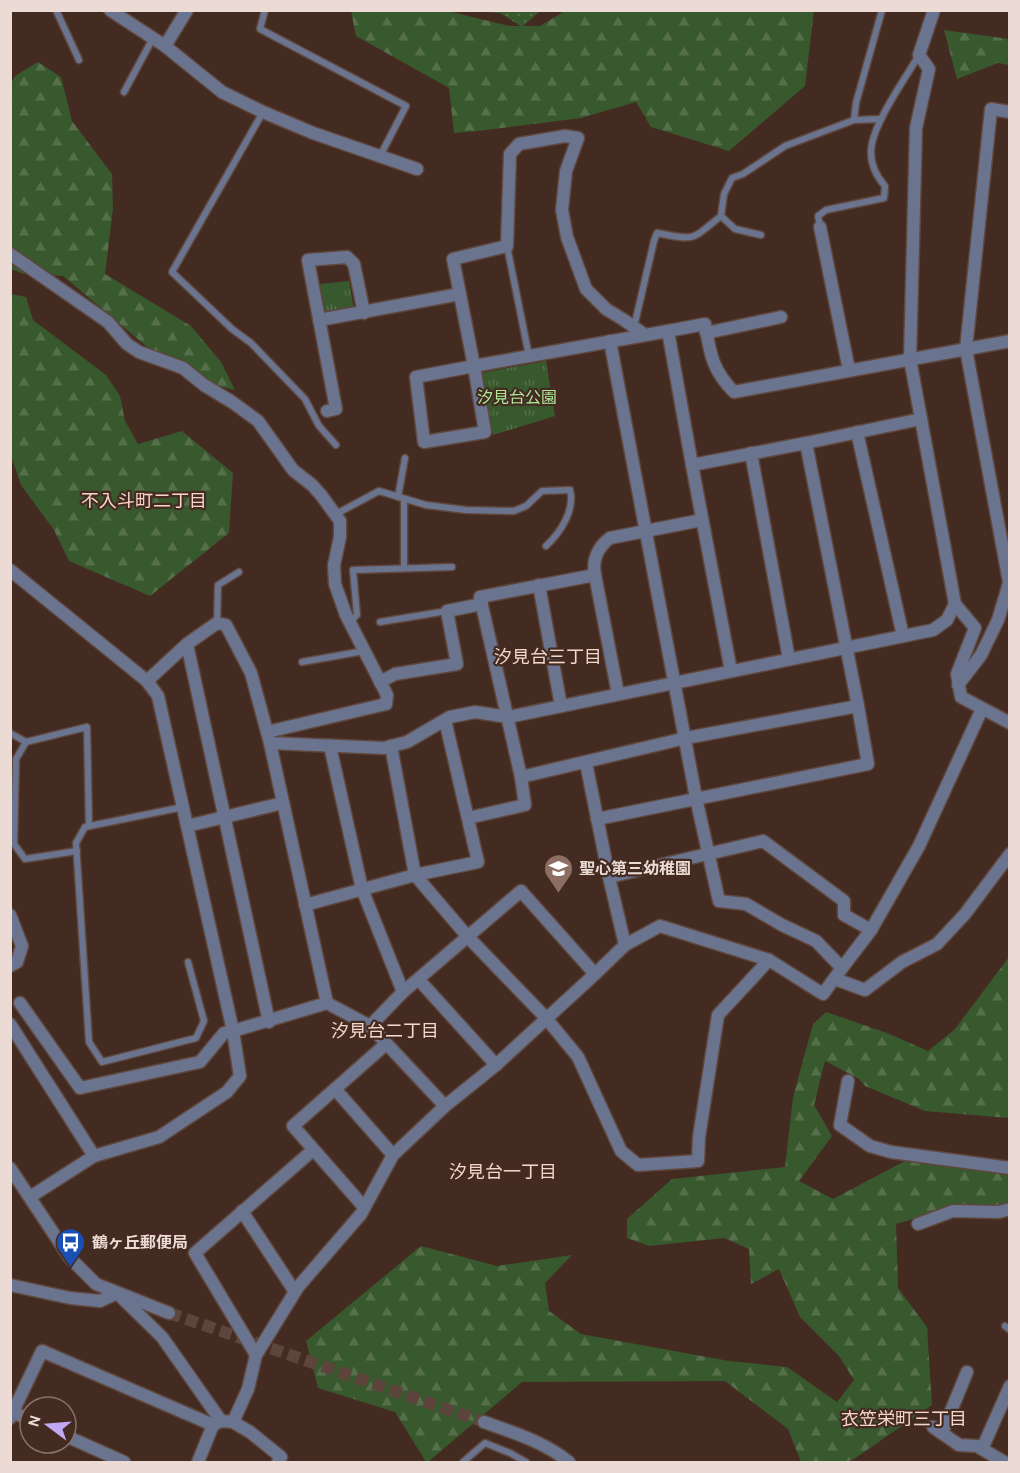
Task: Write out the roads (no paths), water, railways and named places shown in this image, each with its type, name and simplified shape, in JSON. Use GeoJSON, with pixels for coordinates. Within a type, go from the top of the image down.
{"type":"FeatureCollection","features":[{"type":"Feature","properties":{"kind":"street"},"geometry":{"type":"LineString","coordinates":[[110,10],[165,46],[222,92],[263,112],[417,169]]}},
{"type":"Feature","properties":{"kind":"street"},"geometry":{"type":"LineString","coordinates":[[165,46],[187,10]]}},
{"type":"Feature","properties":{"kind":"street"},"geometry":{"type":"LineString","coordinates":[[934,10],[919,55],[929,69],[916,128],[910,359],[955,604],[975,627],[957,674],[961,697],[1010,723]]}},
{"type":"Feature","properties":{"kind":"street"},"geometry":{"type":"LineString","coordinates":[[958,685],[981,655],[998,620],[1009,581],[966,349],[991,109],[1010,112]]}},
{"type":"Feature","properties":{"kind":"street"},"geometry":{"type":"LineString","coordinates":[[645,335],[606,309],[586,289],[567,237],[562,210],[566,171],[578,138],[565,136],[519,144],[510,154],[507,246],[453,259],[474,366],[485,432],[424,442],[416,377],[474,366],[610,341],[645,335],[668,331],[705,324],[712,364],[722,380],[734,392],[1010,341]]}},
{"type":"Feature","properties":{"kind":"street"},"geometry":{"type":"LineString","coordinates":[[820,227],[849,370]]}},
{"type":"Feature","properties":{"kind":"street"},"geometry":{"type":"LineString","coordinates":[[10,254],[108,322],[127,344],[140,352],[183,368],[204,386],[232,402],[258,421],[293,470],[312,485],[340,521],[340,537],[334,565],[335,584],[350,622],[387,695],[386,704],[268,737]]}},
{"type":"Feature","properties":{"kind":"street"},"geometry":{"type":"LineString","coordinates":[[327,411],[336,409],[308,260],[347,257],[354,264],[364,313]]}},
{"type":"Feature","properties":{"kind":"street"},"geometry":{"type":"LineString","coordinates":[[319,320],[460,294]]}},
{"type":"Feature","properties":{"kind":"street"},"geometry":{"type":"LineString","coordinates":[[706,333],[781,317]]}},
{"type":"Feature","properties":{"kind":"street"},"geometry":{"type":"LineString","coordinates":[[668,331],[731,671]]}},
{"type":"Feature","properties":{"kind":"street"},"geometry":{"type":"LineString","coordinates":[[610,341],[696,798],[719,901],[746,904],[816,941],[842,968]]}},
{"type":"Feature","properties":{"kind":"street"},"geometry":{"type":"LineString","coordinates":[[692,465],[921,419]]}},
{"type":"Feature","properties":{"kind":"street"},"geometry":{"type":"LineString","coordinates":[[857,432],[903,636]]}},
{"type":"Feature","properties":{"kind":"street"},"geometry":{"type":"LineString","coordinates":[[597,819],[868,764],[806,443]]}},
{"type":"Feature","properties":{"kind":"street"},"geometry":{"type":"LineString","coordinates":[[751,453],[789,659]]}},
{"type":"Feature","properties":{"kind":"street"},"geometry":{"type":"LineString","coordinates":[[618,694],[593,566],[602,544],[610,538],[702,520]]}},
{"type":"Feature","properties":{"kind":"street"},"geometry":{"type":"LineString","coordinates":[[11,573],[147,681],[158,696],[233,1031],[240,1076],[227,1092],[159,1137],[94,1156],[30,1197]]}},
{"type":"Feature","properties":{"kind":"street"},"geometry":{"type":"LineString","coordinates":[[468,818],[525,805],[521,777],[480,597],[595,575]]}},
{"type":"Feature","properties":{"kind":"street"},"geometry":{"type":"LineString","coordinates":[[539,585],[561,706]]}},
{"type":"Feature","properties":{"kind":"street"},"geometry":{"type":"LineString","coordinates":[[380,682],[395,674],[457,664],[447,611],[482,603]]}},
{"type":"Feature","properties":{"kind":"street"},"geometry":{"type":"LineString","coordinates":[[268,737],[330,746],[384,748],[407,742],[450,717],[475,712],[508,717],[933,630],[947,620],[955,604]]}},
{"type":"Feature","properties":{"kind":"street"},"geometry":{"type":"LineString","coordinates":[[147,681],[187,644],[216,623],[226,625],[251,673],[268,737],[327,1003]]}},
{"type":"Feature","properties":{"kind":"street"},"geometry":{"type":"LineString","coordinates":[[187,644],[269,1022]]}},
{"type":"Feature","properties":{"kind":"street"},"geometry":{"type":"LineString","coordinates":[[521,777],[686,738],[858,706]]}},
{"type":"Feature","properties":{"kind":"street"},"geometry":{"type":"LineString","coordinates":[[198,1462],[222,1423],[248,1389],[256,1355],[295,1292],[361,1215],[393,1155],[445,1106],[496,1065],[625,945],[660,926],[769,960],[823,994],[871,930],[919,846],[982,709]]}},
{"type":"Feature","properties":{"kind":"street"},"geometry":{"type":"LineString","coordinates":[[305,905],[415,875],[478,861],[445,720]]}},
{"type":"Feature","properties":{"kind":"street"},"geometry":{"type":"LineString","coordinates":[[330,746],[362,889],[403,992]]}},
{"type":"Feature","properties":{"kind":"street"},"geometry":{"type":"LineString","coordinates":[[391,746],[415,875],[468,937],[546,1018],[578,1057],[621,1151],[638,1165],[698,1161],[699,1137],[717,1015],[769,960]]}},
{"type":"Feature","properties":{"kind":"street"},"geometry":{"type":"LineString","coordinates":[[586,763],[625,945]]}},
{"type":"Feature","properties":{"kind":"street"},"geometry":{"type":"LineString","coordinates":[[187,826],[283,803]]}},
{"type":"Feature","properties":{"kind":"street"},"geometry":{"type":"LineString","coordinates":[[609,877],[763,841],[844,901],[844,915],[871,930]]}},
{"type":"Feature","properties":{"kind":"street"},"geometry":{"type":"LineString","coordinates":[[835,979],[865,990],[902,962],[937,944],[965,914],[1010,854]]}},
{"type":"Feature","properties":{"kind":"street"},"geometry":{"type":"LineString","coordinates":[[370,1026],[403,992],[521,891],[595,974]]}},
{"type":"Feature","properties":{"kind":"street"},"geometry":{"type":"LineString","coordinates":[[10,915],[22,946],[17,962],[10,966]]}},
{"type":"Feature","properties":{"kind":"street"},"geometry":{"type":"LineString","coordinates":[[418,980],[496,1065]]}},
{"type":"Feature","properties":{"kind":"street"},"geometry":{"type":"LineString","coordinates":[[20,1003],[80,1088],[200,1062],[224,1033],[269,1022],[327,1003],[370,1026],[445,1106]]}},
{"type":"Feature","properties":{"kind":"street"},"geometry":{"type":"LineString","coordinates":[[10,1024],[94,1156]]}},
{"type":"Feature","properties":{"kind":"street"},"geometry":{"type":"LineString","coordinates":[[364,1207],[293,1126],[387,1044]]}},
{"type":"Feature","properties":{"kind":"street"},"geometry":{"type":"LineString","coordinates":[[848,1081],[840,1125],[870,1146],[891,1152],[1010,1168]]}},
{"type":"Feature","properties":{"kind":"street"},"geometry":{"type":"LineString","coordinates":[[335,1089],[393,1155]]}},
{"type":"Feature","properties":{"kind":"street"},"geometry":{"type":"LineString","coordinates":[[256,1355],[195,1252],[313,1150]]}},
{"type":"Feature","properties":{"kind":"street"},"geometry":{"type":"LineString","coordinates":[[10,1168],[70,1258],[96,1284],[169,1313]]}},
{"type":"Feature","properties":{"kind":"street"},"geometry":{"type":"LineString","coordinates":[[918,1224],[953,1211],[999,1212],[1010,1209]]}},
{"type":"Feature","properties":{"kind":"street"},"geometry":{"type":"LineString","coordinates":[[242,1211],[295,1292]]}},
{"type":"Feature","properties":{"kind":"street"},"geometry":{"type":"LineString","coordinates":[[10,1285],[70,1298],[100,1301],[117,1293]]}},
{"type":"Feature","properties":{"kind":"street"},"geometry":{"type":"LineString","coordinates":[[117,1293],[162,1337],[222,1423]]}},
{"type":"Feature","properties":{"kind":"street"},"geometry":{"type":"LineString","coordinates":[[12,1415],[42,1351],[250,1432],[282,1461]]}},
{"type":"Feature","properties":{"kind":"street"},"geometry":{"type":"LineString","coordinates":[[967,1372],[938,1430],[959,1445],[977,1446],[1004,1462]]}},
{"type":"Feature","properties":{"kind":"street"},"geometry":{"type":"LineString","coordinates":[[982,1449],[1010,1386]]}},
{"type":"Feature","properties":{"kind":"street"},"geometry":{"type":"LineString","coordinates":[[484,1422],[530,1438],[568,1462]]}},
{"type":"Feature","properties":{"kind":"street"},"geometry":{"type":"LineString","coordinates":[[78,1441],[123,1462]]}},
{"type":"Feature","properties":{"kind":"lane"},"geometry":{"type":"LineString","coordinates":[[56,10],[79,60]]}},
{"type":"Feature","properties":{"kind":"lane"},"geometry":{"type":"LineString","coordinates":[[265,10],[260,29],[406,106],[379,156]]}},
{"type":"Feature","properties":{"kind":"lane"},"geometry":{"type":"LineString","coordinates":[[854,120],[856,103],[882,10]]}},
{"type":"Feature","properties":{"kind":"lane"},"geometry":{"type":"LineString","coordinates":[[124,93],[153,38]]}},
{"type":"Feature","properties":{"kind":"lane"},"geometry":{"type":"LineString","coordinates":[[820,227],[818,216],[826,210],[884,198],[885,186],[877,177],[871,152],[880,119],[919,55]]}},
{"type":"Feature","properties":{"kind":"lane"},"geometry":{"type":"LineString","coordinates":[[263,112],[172,272],[232,329],[251,343],[305,399],[319,426],[336,445]]}},
{"type":"Feature","properties":{"kind":"lane"},"geometry":{"type":"LineString","coordinates":[[634,327],[657,233],[686,239],[695,237],[721,216],[724,194],[732,178],[743,174],[785,146],[854,120],[880,119]]}},
{"type":"Feature","properties":{"kind":"lane"},"geometry":{"type":"LineString","coordinates":[[721,216],[735,229],[761,234]]}},
{"type":"Feature","properties":{"kind":"lane"},"geometry":{"type":"LineString","coordinates":[[507,246],[529,356]]}},
{"type":"Feature","properties":{"kind":"lane"},"geometry":{"type":"LineString","coordinates":[[404,568],[401,498],[405,458]]}},
{"type":"Feature","properties":{"kind":"lane"},"geometry":{"type":"LineString","coordinates":[[335,515],[379,491],[426,505],[466,510],[514,511],[526,506],[543,491],[570,490],[573,499],[568,514],[557,536],[546,546]]}},
{"type":"Feature","properties":{"kind":"lane"},"geometry":{"type":"LineString","coordinates":[[350,622],[357,615],[352,570],[452,567]]}},
{"type":"Feature","properties":{"kind":"lane"},"geometry":{"type":"LineString","coordinates":[[216,623],[218,585],[239,572]]}},
{"type":"Feature","properties":{"kind":"lane"},"geometry":{"type":"LineString","coordinates":[[380,622],[447,611]]}},
{"type":"Feature","properties":{"kind":"lane"},"geometry":{"type":"LineString","coordinates":[[302,662],[364,651]]}},
{"type":"Feature","properties":{"kind":"lane"},"geometry":{"type":"LineString","coordinates":[[10,733],[26,742],[87,727],[89,826]]}},
{"type":"Feature","properties":{"kind":"lane"},"geometry":{"type":"LineString","coordinates":[[26,742],[16,759],[14,844],[25,859],[77,851]]}},
{"type":"Feature","properties":{"kind":"lane"},"geometry":{"type":"LineString","coordinates":[[183,807],[85,827],[76,843],[89,1041],[102,1062],[196,1038],[204,1021],[188,962]]}},
{"type":"Feature","properties":{"kind":"lane"},"geometry":{"type":"LineString","coordinates":[[463,1462],[485,1443],[526,1462]]}},
{"type":"Feature","properties":{"kind":"tunnel"},"geometry":{"type":"LineString","coordinates":[[169,1313],[484,1422]]}},
{"type":"Feature","properties":{"kind":"place","name":"聖心第三幼稚園"},"geometry":{"type":"Point","coordinates":[558,894]}},
{"type":"Feature","properties":{"kind":"place","name":"鶴ヶ丘郵便局"},"geometry":{"type":"Point","coordinates":[71,1268]}},
{"type":"Feature","properties":{"kind":"district","name":"不入斗町二丁目"},"geometry":{"type":"Point","coordinates":[144,501]}},
{"type":"Feature","properties":{"kind":"district","name":"汐見台三丁目"},"geometry":{"type":"Point","coordinates":[548,657]}},
{"type":"Feature","properties":{"kind":"district","name":"汐見台二丁目"},"geometry":{"type":"Point","coordinates":[385,1031]}},
{"type":"Feature","properties":{"kind":"district","name":"汐見台一丁目"},"geometry":{"type":"Point","coordinates":[503,1172]}},
{"type":"Feature","properties":{"kind":"district","name":"衣笠栄町三丁目"},"geometry":{"type":"Point","coordinates":[904,1419]}},
{"type":"Feature","properties":{"kind":"park label","name":"汐見台公園"},"geometry":{"type":"Point","coordinates":[517,397]}}]}
